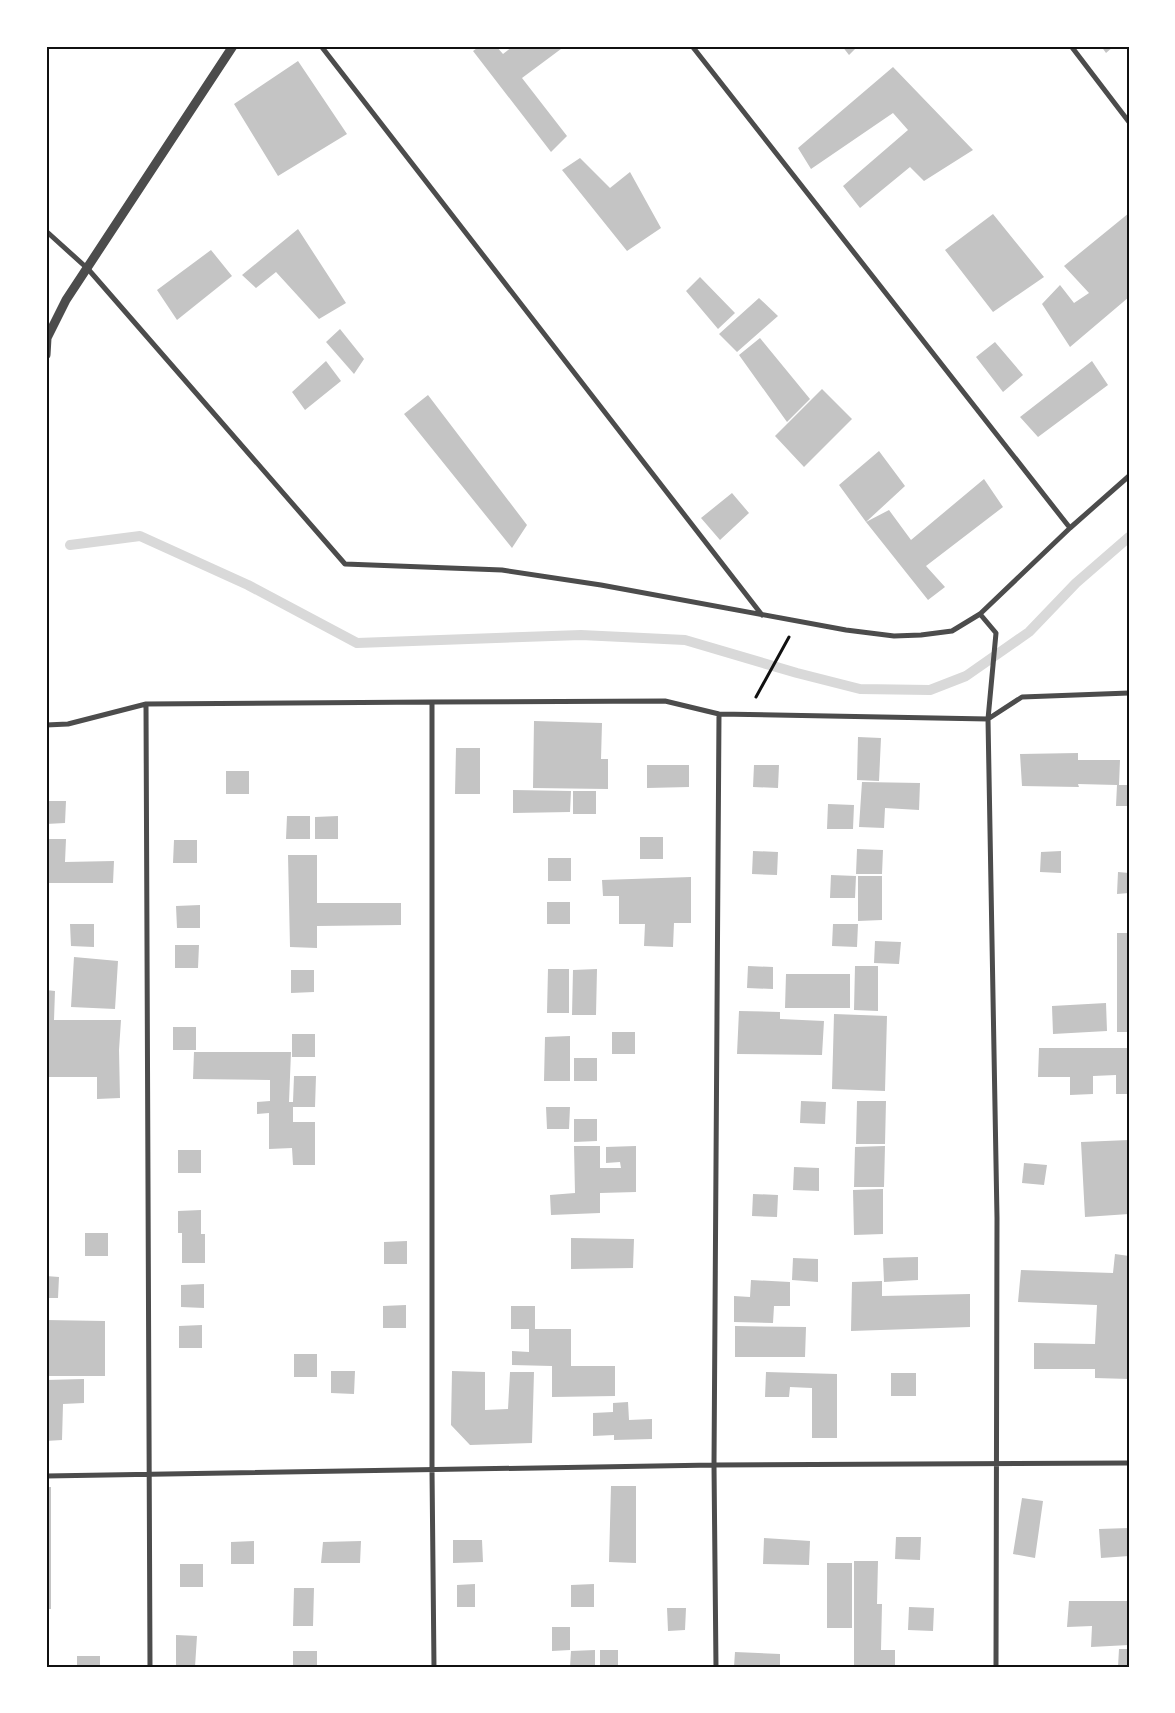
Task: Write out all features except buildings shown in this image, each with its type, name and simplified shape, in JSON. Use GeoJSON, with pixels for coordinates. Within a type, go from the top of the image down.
{"type":"FeatureCollection","features":[{"type":"Feature","properties":{"kind":"street"},"geometry":{"type":"LineString","coordinates":[[46,355],[47,338],[66,300],[233,46]]}},
{"type":"Feature","properties":{"kind":"street"},"geometry":{"type":"LineString","coordinates":[[321,46],[762,614]]}},
{"type":"Feature","properties":{"kind":"street"},"geometry":{"type":"LineString","coordinates":[[692,46],[1070,528]]}},
{"type":"Feature","properties":{"kind":"street"},"geometry":{"type":"LineString","coordinates":[[1071,46],[1129,122]]}},
{"type":"Feature","properties":{"kind":"street"},"geometry":{"type":"LineString","coordinates":[[46,231],[88,268],[345,564],[502,570],[601,585],[846,630],[894,636],[921,635],[952,631],[980,614],[1070,528],[1129,476]]}},
{"type":"Feature","properties":{"kind":"street"},"geometry":{"type":"LineString","coordinates":[[980,614],[996,633],[988,719],[997,1218],[996,1667]]}},
{"type":"Feature","properties":{"kind":"street"},"geometry":{"type":"LineString","coordinates":[[46,725],[68,724],[146,704],[432,702],[665,701],[719,714],[988,719],[1022,697],[1129,694]]}},
{"type":"Feature","properties":{"kind":"street"},"geometry":{"type":"LineString","coordinates":[[432,702],[432,1470],[434,1667]]}},
{"type":"Feature","properties":{"kind":"street"},"geometry":{"type":"LineString","coordinates":[[146,704],[150,1667]]}},
{"type":"Feature","properties":{"kind":"street"},"geometry":{"type":"LineString","coordinates":[[716,1667],[714,1465],[719,714]]}},
{"type":"Feature","properties":{"kind":"street"},"geometry":{"type":"LineString","coordinates":[[46,1476],[714,1465],[1129,1463]]}},
{"type":"Feature","properties":{"kind":"path"},"geometry":{"type":"LineString","coordinates":[[767,677],[779,654]]}},
{"type":"Feature","properties":{"kind":"waterway"},"geometry":{"type":"LineString","coordinates":[[70,545],[140,536],[248,585],[357,643],[581,635],[685,640],[797,673],[860,689],[930,690],[966,676],[1029,632],[1076,583],[1129,537]]}}]}
